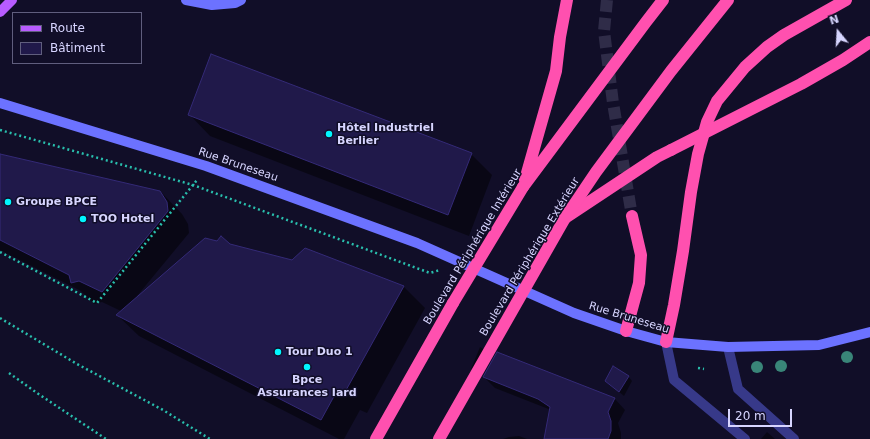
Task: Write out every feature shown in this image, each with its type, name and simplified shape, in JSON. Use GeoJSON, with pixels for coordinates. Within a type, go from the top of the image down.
{"type":"FeatureCollection","features":[{"type":"Feature","properties":{"kind":"highway"},"geometry":{"type":"LineString","coordinates":[[523,187],[556,71],[560,37],[567,0]]}},
{"type":"Feature","properties":{"kind":"highway","name":"Boulevard Périphérique Intérieur"},"geometry":{"type":"LineString","coordinates":[[376,439],[453,303],[523,187],[663,0]]}},
{"type":"Feature","properties":{"kind":"highway","name":"Boulevard Périphérique Extérieur"},"geometry":{"type":"LineString","coordinates":[[438,439],[565,218],[605,159],[671,71],[728,0]]}},
{"type":"Feature","properties":{"kind":"highway"},"geometry":{"type":"LineString","coordinates":[[666,342],[674,305],[683,251],[690,192],[698,154],[707,122],[717,102],[745,67],[767,47],[784,35],[846,0]]}},
{"type":"Feature","properties":{"kind":"highway"},"geometry":{"type":"LineString","coordinates":[[565,218],[657,157],[801,84],[843,60],[870,42]]}},
{"type":"Feature","properties":{"kind":"highway"},"geometry":{"type":"LineString","coordinates":[[626,331],[639,283],[641,255],[632,216]]}},
{"type":"Feature","properties":{"kind":"main road"},"geometry":{"type":"LineString","coordinates":[[0,12],[12,0]]}},
{"type":"Feature","properties":{"kind":"main road"},"geometry":{"type":"LineString","coordinates":[[186,0],[212,5],[236,3],[241,0]]}},
{"type":"Feature","properties":{"kind":"main road","name":"Rue Bruneseau"},"geometry":{"type":"LineString","coordinates":[[0,103],[206,166],[417,243],[574,313],[626,331],[666,342],[728,347],[819,345],[870,332]]}},
{"type":"Feature","properties":{"kind":"lane"},"geometry":{"type":"LineString","coordinates":[[666,342],[674,380],[745,439]]}},
{"type":"Feature","properties":{"kind":"lane"},"geometry":{"type":"LineString","coordinates":[[728,347],[738,388],[794,439]]}},
{"type":"Feature","properties":{"kind":"path"},"geometry":{"type":"LineString","coordinates":[[0,130],[194,185],[430,273],[463,264]]}},
{"type":"Feature","properties":{"kind":"path"},"geometry":{"type":"LineString","coordinates":[[0,252],[97,302],[194,185],[206,166]]}},
{"type":"Feature","properties":{"kind":"path"},"geometry":{"type":"LineString","coordinates":[[0,318],[77,364],[163,410],[210,439]]}},
{"type":"Feature","properties":{"kind":"path"},"geometry":{"type":"LineString","coordinates":[[698,368],[704,369]]}},
{"type":"Feature","properties":{"kind":"path"},"geometry":{"type":"LineString","coordinates":[[9,373],[106,439]]}},
{"type":"Feature","properties":{"kind":"building","name":"Hôtel Industriel Berlier"},"geometry":{"type":"Polygon","coordinates":[[[211,54],[472,153],[448,215],[188,115],[211,54]]]}},
{"type":"Feature","properties":{"kind":"building"},"geometry":{"type":"Polygon","coordinates":[[[0,154],[160,191],[167,202],[168,211],[102,292],[79,281],[71,283],[69,275],[0,240],[0,154]]]}},
{"type":"Feature","properties":{"kind":"building","name":"Tour Duo 1"},"geometry":{"type":"Polygon","coordinates":[[[221,236],[230,244],[292,260],[305,248],[404,286],[345,392],[338,389],[321,420],[116,315],[205,238],[217,241],[221,236]]]}},
{"type":"Feature","properties":{"kind":"building"},"geometry":{"type":"Polygon","coordinates":[[[497,352],[615,398],[608,412],[611,421],[611,431],[608,439],[544,439],[550,407],[538,399],[483,377],[497,352]]]}},
{"type":"Feature","properties":{"kind":"building"},"geometry":{"type":"Polygon","coordinates":[[[613,366],[629,376],[619,392],[605,381],[613,366]]]}},
{"type":"Feature","properties":{"kind":"tunnel"},"geometry":{"type":"LineString","coordinates":[[607,0],[604,31],[613,103],[632,216]]}},
{"type":"Feature","properties":{"kind":"place","name":"Hôtel Industriel Berlier"},"geometry":{"type":"Point","coordinates":[329,134]}},
{"type":"Feature","properties":{"kind":"place","name":"Groupe BPCE"},"geometry":{"type":"Point","coordinates":[8,202]}},
{"type":"Feature","properties":{"kind":"place","name":"TOO Hotel"},"geometry":{"type":"Point","coordinates":[83,219]}},
{"type":"Feature","properties":{"kind":"place","name":"Tour Duo 1"},"geometry":{"type":"Point","coordinates":[278,352]}},
{"type":"Feature","properties":{"kind":"place","name":"Bpce Assurances Iard"},"geometry":{"type":"Point","coordinates":[307,367]}}]}
